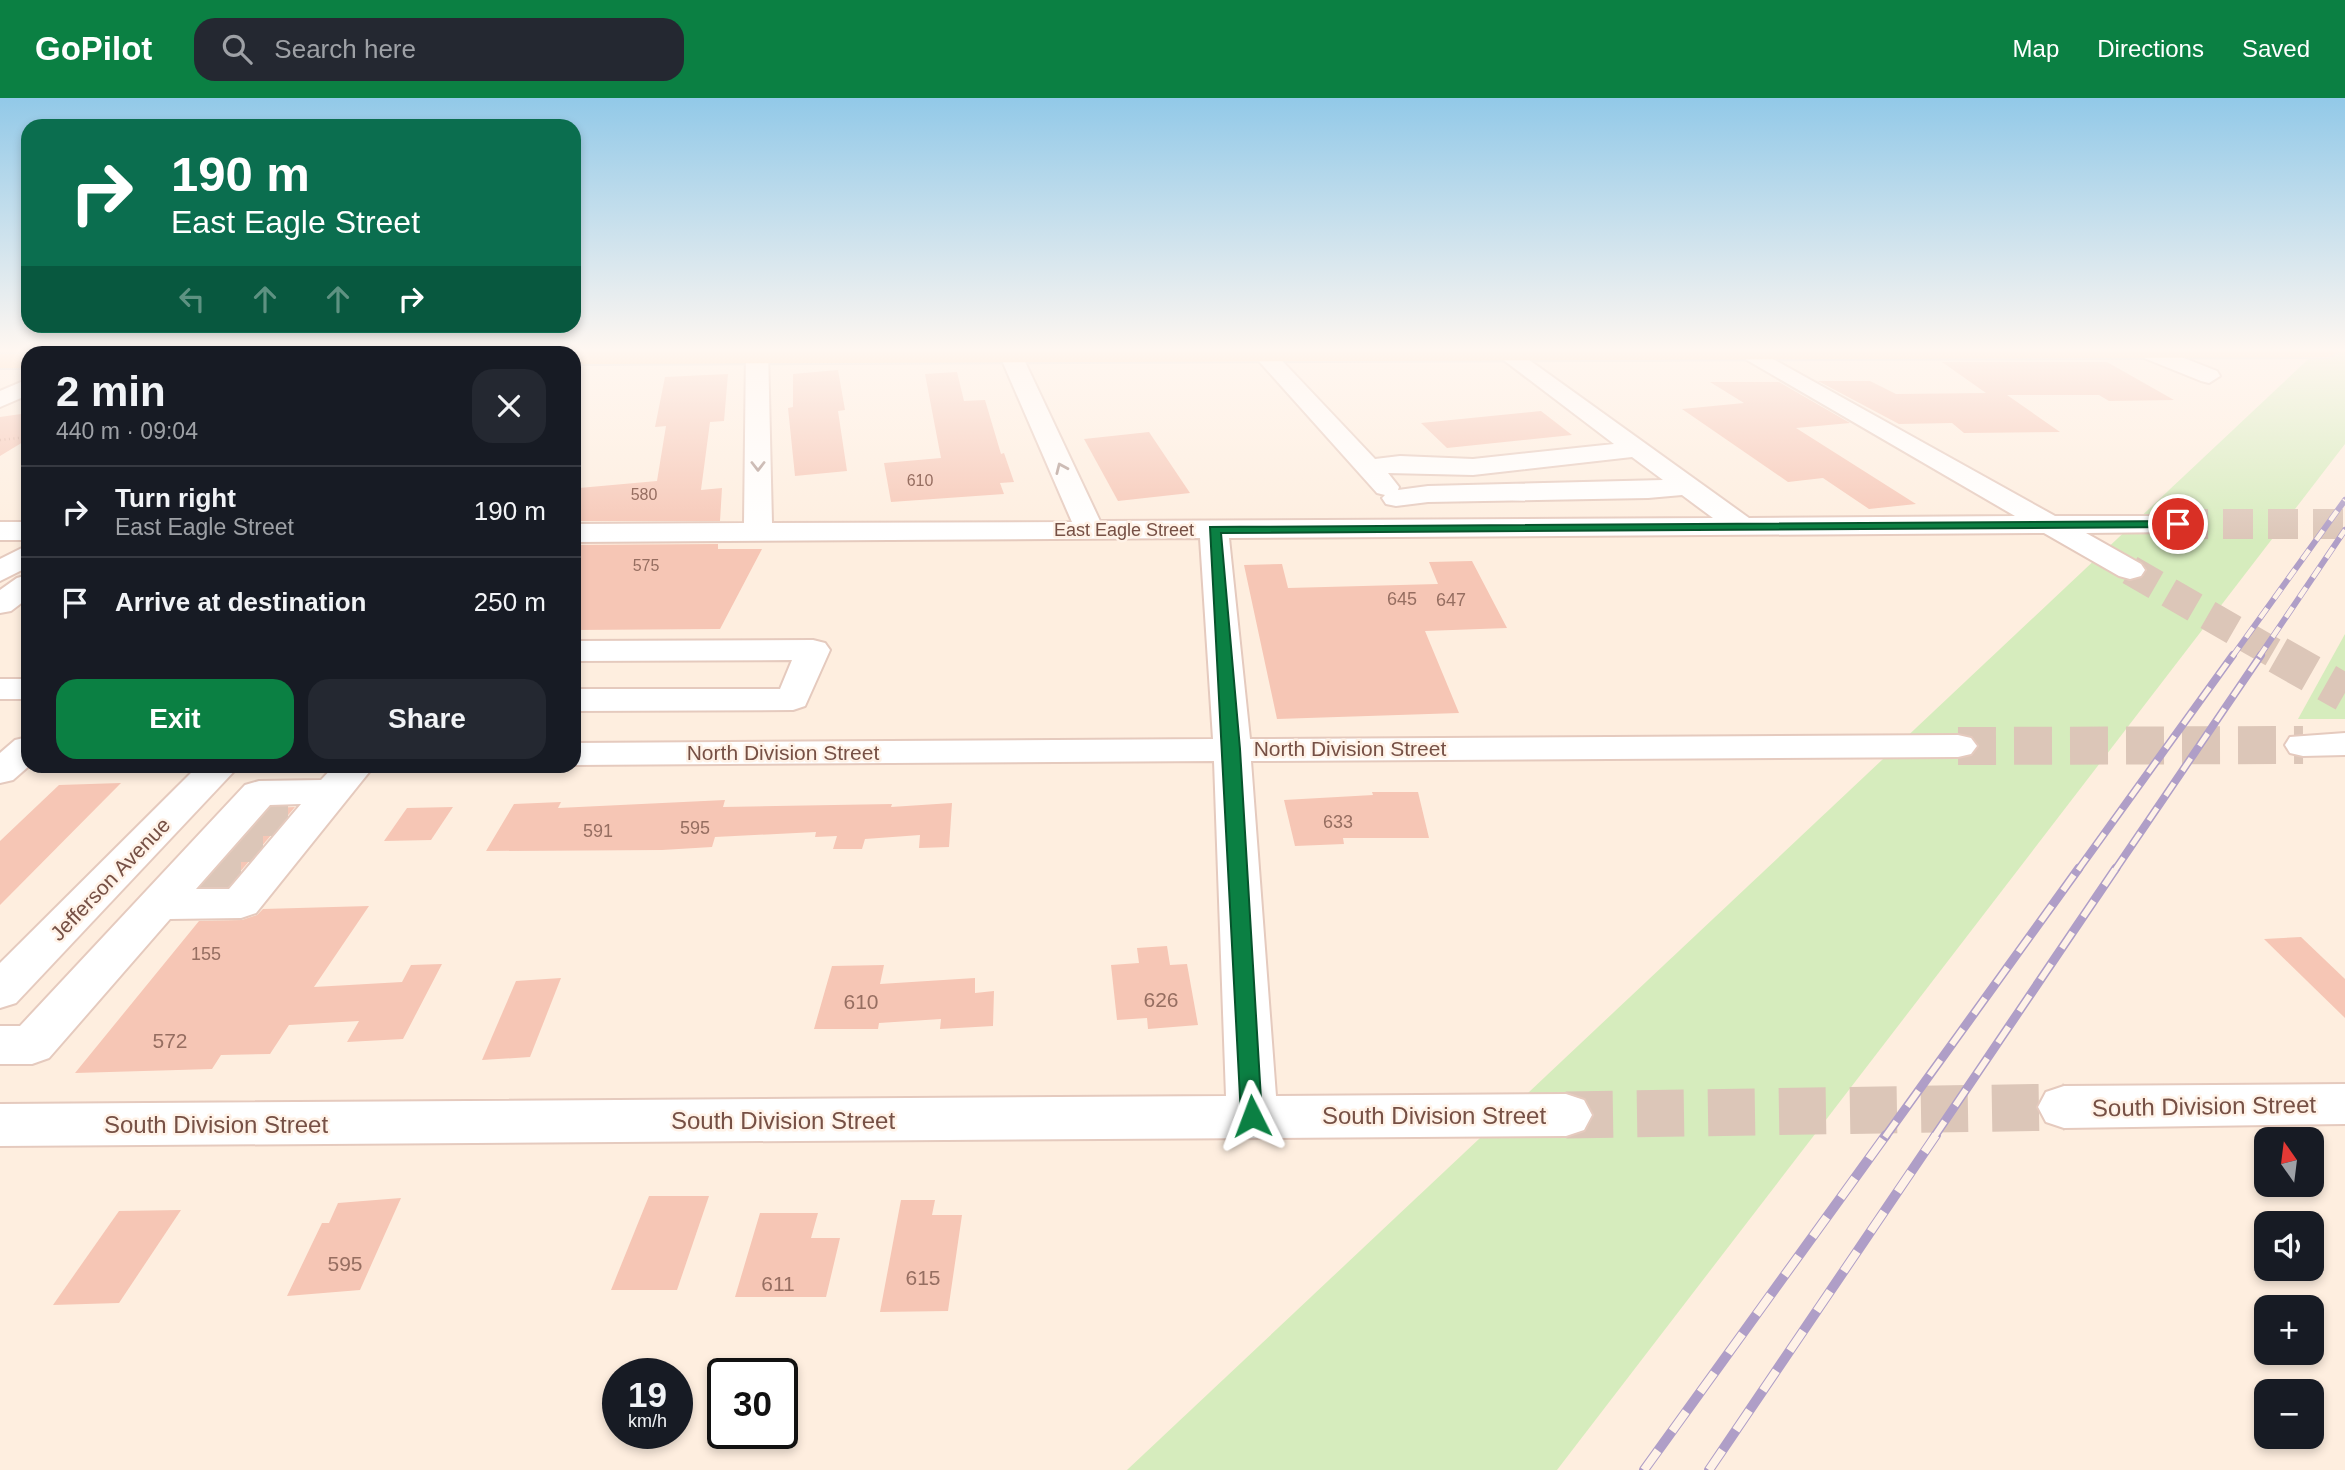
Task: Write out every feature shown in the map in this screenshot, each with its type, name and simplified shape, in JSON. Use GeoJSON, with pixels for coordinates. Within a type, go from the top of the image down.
{"type":"FeatureCollection","features":[{"type":"Feature","properties":{"kind":"street"},"geometry":{"type":"LineString","coordinates":[[758,413],[758,532]]}},
{"type":"Feature","properties":{"kind":"street"},"geometry":{"type":"LineString","coordinates":[[1037,413],[1090,530]]}},
{"type":"Feature","properties":{"kind":"street"},"geometry":{"type":"LineString","coordinates":[[1318,413],[1424,528]]}},
{"type":"Feature","properties":{"kind":"street"},"geometry":{"type":"LineString","coordinates":[[1588,413],[1742,526]]}},
{"type":"Feature","properties":{"kind":"street"},"geometry":{"type":"LineString","coordinates":[[1853,413],[2130,570]]}},
{"type":"Feature","properties":{"kind":"street"},"geometry":{"type":"LineString","coordinates":[[1368,468],[1400,464],[1472,467],[1637,449]]}},
{"type":"Feature","properties":{"kind":"street"},"geometry":{"type":"LineString","coordinates":[[1395,498],[1428,494],[1648,490],[1686,486]]}},
{"type":"Feature","properties":{"kind":"street","name":"East Eagle Street"},"geometry":{"type":"LineString","coordinates":[[581,533],[2178,524]]}},
{"type":"Feature","properties":{"kind":"street"},"geometry":{"type":"LineString","coordinates":[[1214,529],[1232,749],[1252,1116]]}},
{"type":"Feature","properties":{"kind":"street"},"geometry":{"type":"LineString","coordinates":[[0,531],[21,531]]}},
{"type":"Feature","properties":{"kind":"street"},"geometry":{"type":"LineString","coordinates":[[0,573],[21,559]]}},
{"type":"Feature","properties":{"kind":"street"},"geometry":{"type":"LineString","coordinates":[[0,573],[21,574]]}},
{"type":"Feature","properties":{"kind":"street"},"geometry":{"type":"LineString","coordinates":[[0,604],[21,589]]}},
{"type":"Feature","properties":{"kind":"street"},"geometry":{"type":"LineString","coordinates":[[581,651],[813,650],[793,699],[581,699]]}},
{"type":"Feature","properties":{"kind":"street"},"geometry":{"type":"LineString","coordinates":[[0,689],[21,689]]}},
{"type":"Feature","properties":{"kind":"street"},"geometry":{"type":"LineString","coordinates":[[2303,744],[2345,744]]}},
{"type":"Feature","properties":{"kind":"street","name":"North Division Street"},"geometry":{"type":"LineString","coordinates":[[581,754],[1958,746]]}},
{"type":"Feature","properties":{"kind":"street","name":"Jefferson Avenue"},"geometry":{"type":"LineString","coordinates":[[0,991],[213,773]]}},
{"type":"Feature","properties":{"kind":"street"},"geometry":{"type":"LineString","coordinates":[[157,830],[253,839]]}},
{"type":"Feature","properties":{"kind":"street"},"geometry":{"type":"LineString","coordinates":[[0,1045],[32,1045],[253,839]]}},
{"type":"Feature","properties":{"kind":"street","name":"South Division Street"},"geometry":{"type":"LineString","coordinates":[[2064,1107],[2345,1104]]}},
{"type":"Feature","properties":{"kind":"street","name":"South Division Street"},"geometry":{"type":"LineString","coordinates":[[0,1125],[1566,1115]]}},
{"type":"Feature","properties":{"kind":"path"},"geometry":{"type":"LineString","coordinates":[[0,440],[21,438]]}},
{"type":"Feature","properties":{"kind":"green space"},"geometry":{"type":"Polygon","coordinates":[[[2251,413],[2345,413],[2345,444],[1557,1470],[1127,1470],[2251,413]]]}},
{"type":"Feature","properties":{"kind":"green space"},"geometry":{"type":"Polygon","coordinates":[[[2345,634],[2345,719],[2298,719],[2345,634]]]}},
{"type":"Feature","properties":{"kind":"building"},"geometry":{"type":"Polygon","coordinates":[[[658,413],[725,413],[724,421],[710,422],[701,490],[722,488],[720,521],[581,521],[581,488],[657,481],[666,426],[655,427],[658,413]]]}},
{"type":"Feature","properties":{"kind":"building"},"geometry":{"type":"Polygon","coordinates":[[[789,413],[838,413],[847,471],[795,476],[789,413]]]}},
{"type":"Feature","properties":{"kind":"building"},"geometry":{"type":"Polygon","coordinates":[[[932,413],[989,413],[1001,454],[1004,453],[1014,482],[1000,483],[1004,494],[891,502],[884,463],[941,458],[932,413]]]}},
{"type":"Feature","properties":{"kind":"building"},"geometry":{"type":"Polygon","coordinates":[[[1544,413],[1572,435],[1447,448],[1421,423],[1544,413]]]}},
{"type":"Feature","properties":{"kind":"building"},"geometry":{"type":"Polygon","coordinates":[[[1688,413],[1833,413],[1850,423],[1796,428],[1916,504],[1869,509],[1823,478],[1788,482],[1688,413]]]}},
{"type":"Feature","properties":{"kind":"building"},"geometry":{"type":"Polygon","coordinates":[[[1878,413],[2033,413],[2060,432],[1964,433],[1952,423],[1899,424],[1878,413]]]}},
{"type":"Feature","properties":{"kind":"building"},"geometry":{"type":"Polygon","coordinates":[[[21,414],[21,443],[0,456],[0,417],[21,414]]]}},
{"type":"Feature","properties":{"kind":"building"},"geometry":{"type":"Polygon","coordinates":[[[1149,432],[1190,493],[1118,501],[1084,439],[1149,432]]]}},
{"type":"Feature","properties":{"kind":"building"},"geometry":{"type":"Polygon","coordinates":[[[718,544],[718,549],[762,549],[720,629],[581,630],[581,545],[718,544]]]}},
{"type":"Feature","properties":{"kind":"building"},"geometry":{"type":"Polygon","coordinates":[[[1472,561],[1507,628],[1425,631],[1459,713],[1277,719],[1244,565],[1282,564],[1288,588],[1438,584],[1429,562],[1472,561]]]}},
{"type":"Feature","properties":{"kind":"building"},"geometry":{"type":"Polygon","coordinates":[[[121,783],[0,905],[0,841],[59,785],[121,783]]]}},
{"type":"Feature","properties":{"kind":"building"},"geometry":{"type":"Polygon","coordinates":[[[1372,792],[1418,792],[1429,838],[1343,838],[1344,844],[1295,846],[1284,800],[1373,795],[1372,792]]]}},
{"type":"Feature","properties":{"kind":"building"},"geometry":{"type":"Polygon","coordinates":[[[725,800],[723,807],[892,804],[891,807],[952,803],[949,847],[919,848],[920,835],[865,839],[862,849],[833,849],[837,836],[815,837],[816,832],[715,837],[712,847],[662,850],[486,851],[514,804],[561,802],[558,808],[725,800]]]}},
{"type":"Feature","properties":{"kind":"building"},"geometry":{"type":"Polygon","coordinates":[[[295,807],[228,886],[202,886],[271,808],[295,807]]]}},
{"type":"Feature","properties":{"kind":"building"},"geometry":{"type":"Polygon","coordinates":[[[453,807],[431,840],[384,841],[407,808],[453,807]]]}},
{"type":"Feature","properties":{"kind":"building"},"geometry":{"type":"Polygon","coordinates":[[[369,906],[314,987],[402,982],[411,965],[442,964],[403,1039],[347,1042],[359,1021],[289,1025],[270,1054],[221,1055],[212,1069],[75,1073],[199,921],[242,920],[257,915],[263,909],[369,906]]]}},
{"type":"Feature","properties":{"kind":"building"},"geometry":{"type":"Polygon","coordinates":[[[2301,937],[2345,979],[2345,1018],[2264,939],[2301,937]]]}},
{"type":"Feature","properties":{"kind":"building"},"geometry":{"type":"Polygon","coordinates":[[[1167,946],[1170,965],[1187,964],[1198,1025],[1148,1029],[1147,1018],[1117,1020],[1111,965],[1139,963],[1137,948],[1167,946]]]}},
{"type":"Feature","properties":{"kind":"building"},"geometry":{"type":"Polygon","coordinates":[[[884,965],[880,984],[975,978],[975,993],[994,991],[993,1026],[940,1029],[941,1019],[879,1023],[878,1029],[814,1029],[832,966],[884,965]]]}},
{"type":"Feature","properties":{"kind":"building"},"geometry":{"type":"Polygon","coordinates":[[[561,978],[530,1057],[482,1060],[516,981],[561,978]]]}},
{"type":"Feature","properties":{"kind":"building"},"geometry":{"type":"Polygon","coordinates":[[[649,1196],[709,1196],[677,1290],[611,1290],[649,1196]]]}},
{"type":"Feature","properties":{"kind":"building"},"geometry":{"type":"Polygon","coordinates":[[[401,1198],[360,1290],[287,1296],[322,1223],[329,1223],[338,1203],[401,1198]]]}},
{"type":"Feature","properties":{"kind":"building"},"geometry":{"type":"Polygon","coordinates":[[[901,1200],[935,1200],[932,1215],[962,1215],[948,1311],[880,1312],[901,1200]]]}},
{"type":"Feature","properties":{"kind":"building"},"geometry":{"type":"Polygon","coordinates":[[[181,1210],[119,1303],[53,1305],[119,1211],[181,1210]]]}},
{"type":"Feature","properties":{"kind":"building"},"geometry":{"type":"Polygon","coordinates":[[[760,1213],[818,1213],[811,1238],[840,1238],[826,1297],[735,1297],[760,1213]]]}},
{"type":"Feature","properties":{"kind":"tunnel"},"geometry":{"type":"LineString","coordinates":[[2178,524],[2345,524]]}},
{"type":"Feature","properties":{"kind":"tunnel"},"geometry":{"type":"LineString","coordinates":[[2130,570],[2281,657]]}},
{"type":"Feature","properties":{"kind":"tunnel"},"geometry":{"type":"LineString","coordinates":[[2278,655],[2345,693]]}},
{"type":"Feature","properties":{"kind":"tunnel"},"geometry":{"type":"LineString","coordinates":[[1958,746],[2303,745]]}},
{"type":"Feature","properties":{"kind":"tunnel"},"geometry":{"type":"LineString","coordinates":[[250,817],[290,817]]}},
{"type":"Feature","properties":{"kind":"tunnel"},"geometry":{"type":"LineString","coordinates":[[225,843],[266,843]]}},
{"type":"Feature","properties":{"kind":"tunnel"},"geometry":{"type":"LineString","coordinates":[[199,873],[241,873]]}},
{"type":"Feature","properties":{"kind":"tunnel"},"geometry":{"type":"LineString","coordinates":[[1566,1115],[2064,1107]]}},
{"type":"Feature","properties":{"kind":"railway"},"geometry":{"type":"LineString","coordinates":[[2232,657],[2345,500]]}},
{"type":"Feature","properties":{"kind":"railway"},"geometry":{"type":"LineString","coordinates":[[2259,657],[2345,530]]}},
{"type":"Feature","properties":{"kind":"railway"},"geometry":{"type":"LineString","coordinates":[[2078,870],[2233,655]]}},
{"type":"Feature","properties":{"kind":"railway"},"geometry":{"type":"LineString","coordinates":[[2115,870],[2261,655]]}},
{"type":"Feature","properties":{"kind":"railway"},"geometry":{"type":"LineString","coordinates":[[1885,1137],[2079,868]]}},
{"type":"Feature","properties":{"kind":"railway"},"geometry":{"type":"LineString","coordinates":[[1934,1137],[2116,868]]}},
{"type":"Feature","properties":{"kind":"railway"},"geometry":{"type":"LineString","coordinates":[[1644,1470],[1886,1135]]}},
{"type":"Feature","properties":{"kind":"railway"},"geometry":{"type":"LineString","coordinates":[[1709,1470],[1936,1135]]}},
{"type":"Feature","properties":{"kind":"route"},"geometry":{"type":"LineString","coordinates":[[1252,1116],[1232,749],[1214,529],[2178,524]]}}]}
